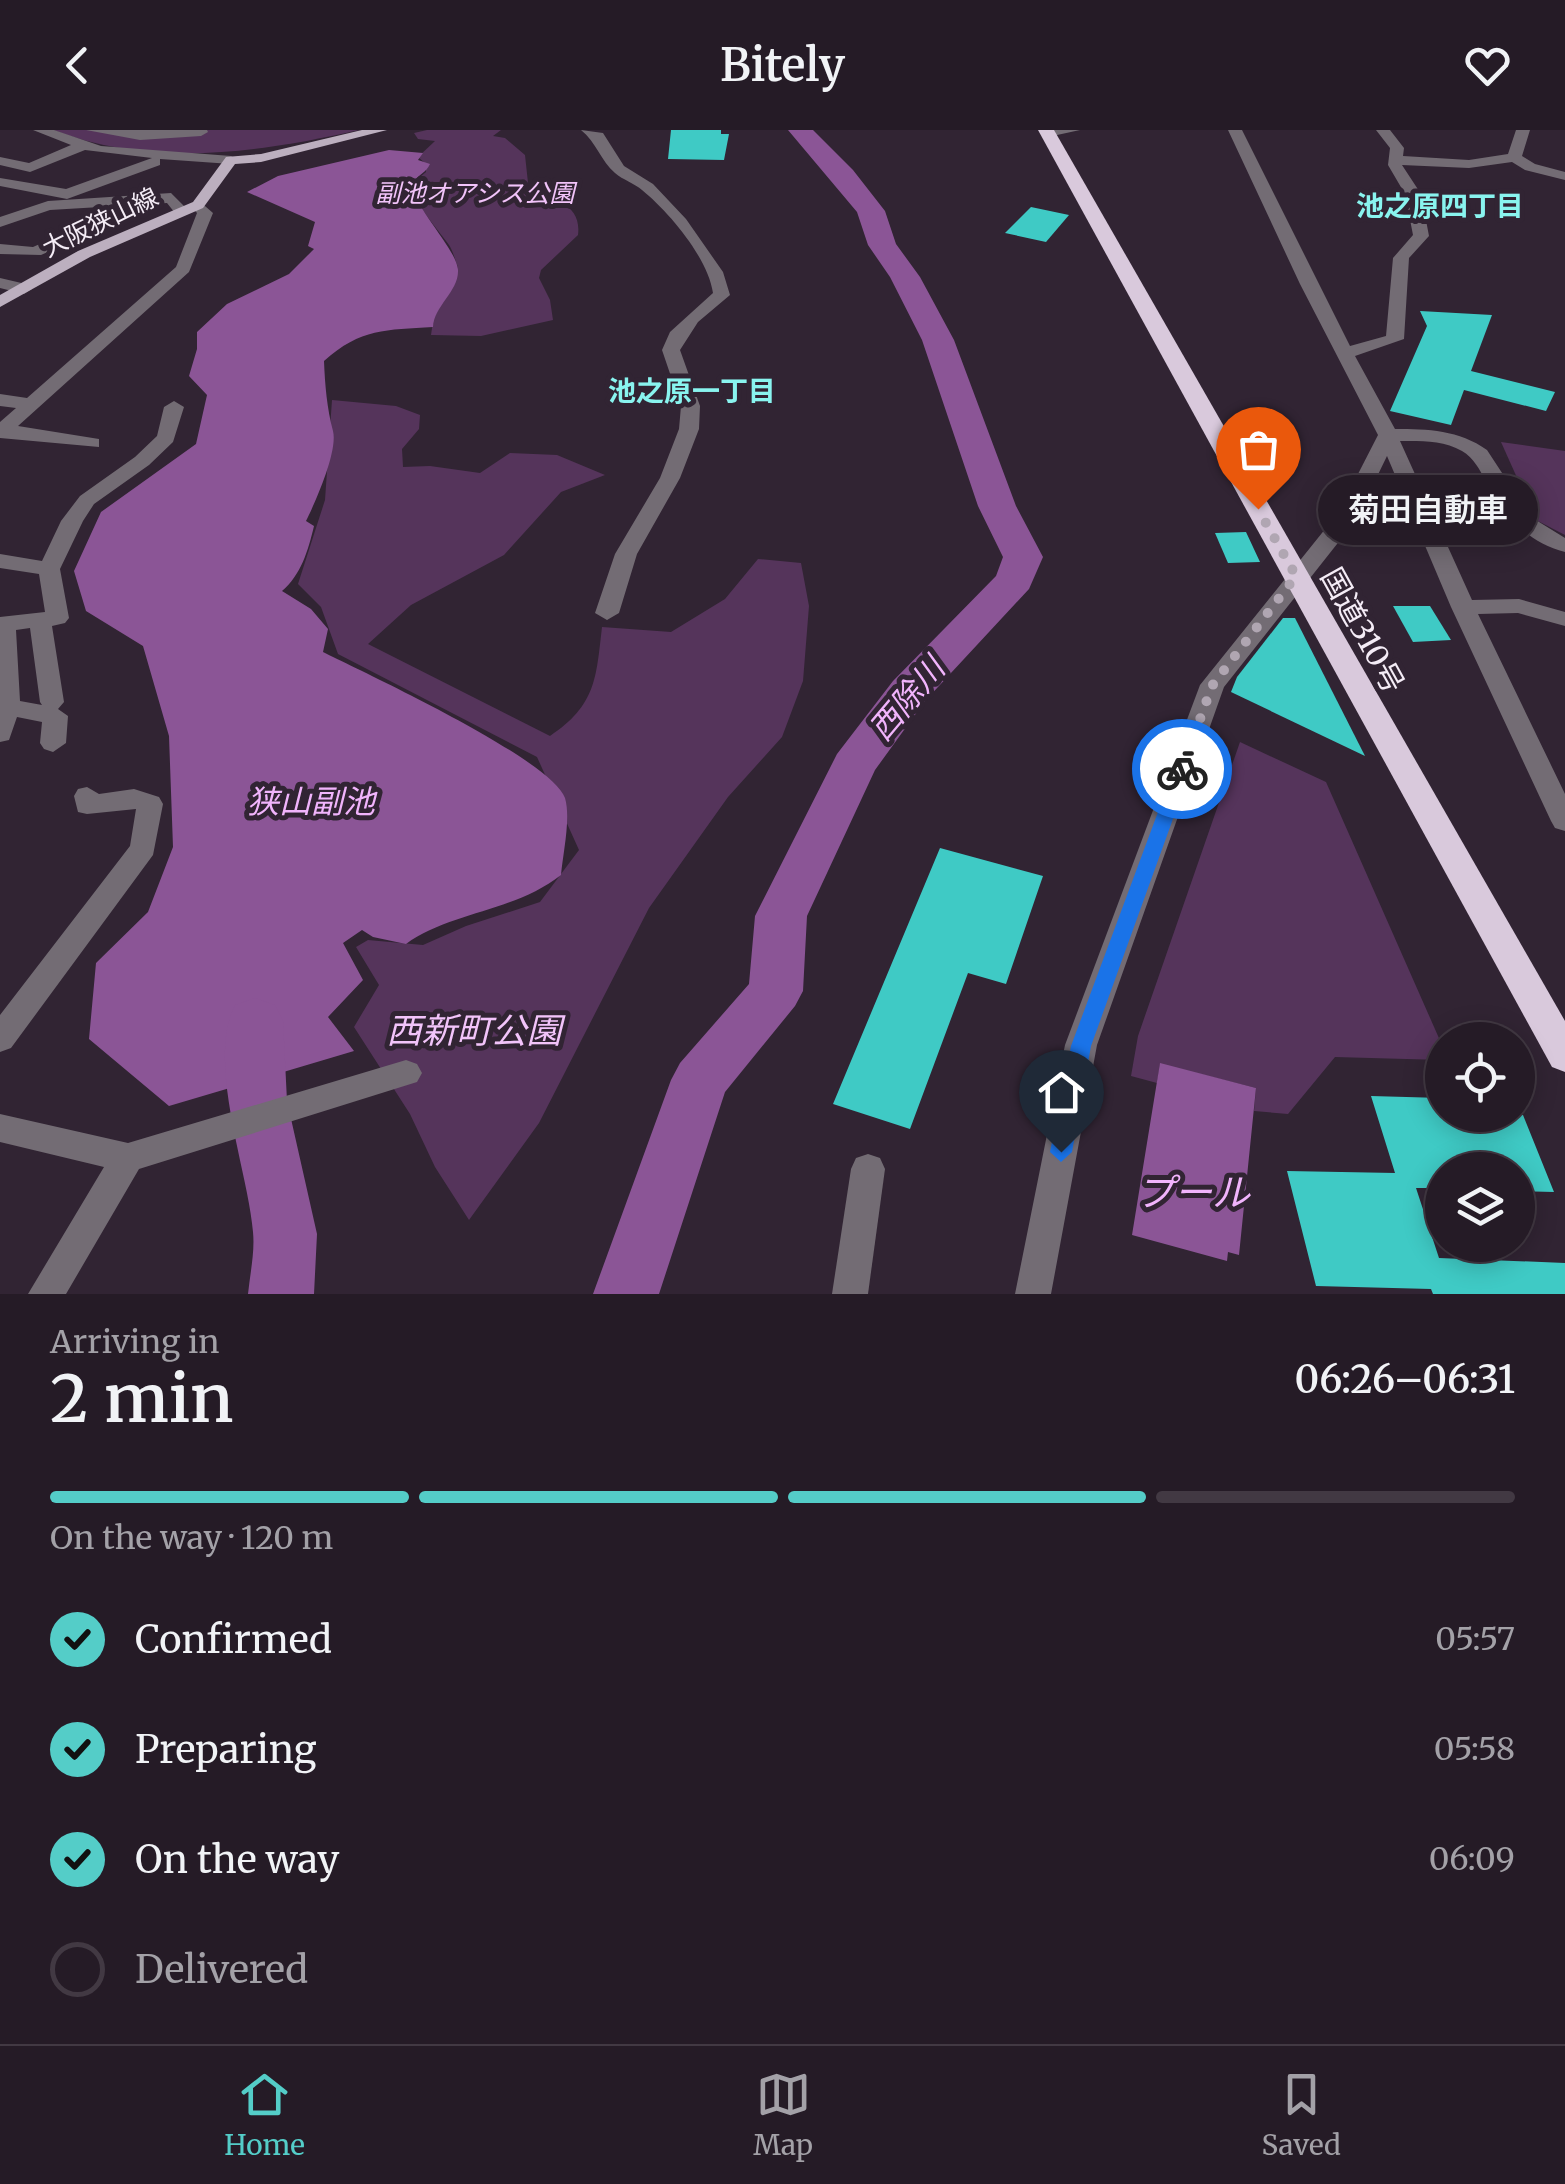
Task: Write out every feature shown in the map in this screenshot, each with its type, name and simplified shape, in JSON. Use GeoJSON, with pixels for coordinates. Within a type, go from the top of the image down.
{"type":"FeatureCollection","features":[{"type":"Feature","properties":{"kind":"highway","name":"国道310号"},"geometry":{"type":"LineString","coordinates":[[1056,131],[1296,576],[1565,1056]]}},
{"type":"Feature","properties":{"kind":"main road"},"geometry":{"type":"LineString","coordinates":[[230,160],[261,158],[380,130]]}},
{"type":"Feature","properties":{"kind":"main road","name":"大阪狭山線"},"geometry":{"type":"LineString","coordinates":[[0,302],[84,254],[189,208],[230,160]]}},
{"type":"Feature","properties":{"kind":"street"},"geometry":{"type":"LineString","coordinates":[[40,130],[82,146],[230,160]]}},
{"type":"Feature","properties":{"kind":"street"},"geometry":{"type":"LineString","coordinates":[[92,130],[140,136],[200,132]]}},
{"type":"Feature","properties":{"kind":"street"},"geometry":{"type":"LineString","coordinates":[[588,130],[604,144],[618,169],[649,188],[704,252],[723,287],[722,295],[674,337],[668,348],[694,402],[688,433],[655,507],[625,556],[608,613]]}},
{"type":"Feature","properties":{"kind":"street"},"geometry":{"type":"LineString","coordinates":[[1235,130],[1308,284],[1388,436],[1462,607],[1565,821]]}},
{"type":"Feature","properties":{"kind":"street"},"geometry":{"type":"LineString","coordinates":[[1346,353],[1395,339],[1401,258],[1407,246],[1421,236],[1413,194],[1394,160],[1397,148],[1383,130]]}},
{"type":"Feature","properties":{"kind":"street"},"geometry":{"type":"LineString","coordinates":[[1514,157],[1523,130]]}},
{"type":"Feature","properties":{"kind":"street"},"geometry":{"type":"LineString","coordinates":[[0,161],[30,168],[82,146]]}},
{"type":"Feature","properties":{"kind":"street"},"geometry":{"type":"LineString","coordinates":[[0,182],[66,194],[134,166],[180,157]]}},
{"type":"Feature","properties":{"kind":"street"},"geometry":{"type":"LineString","coordinates":[[1394,160],[1469,164],[1514,157],[1530,167],[1565,176]]}},
{"type":"Feature","properties":{"kind":"street"},"geometry":{"type":"LineString","coordinates":[[0,222],[48,206],[171,198],[205,213],[183,268],[1,431]]}},
{"type":"Feature","properties":{"kind":"street"},"geometry":{"type":"LineString","coordinates":[[0,272],[113,216],[189,208]]}},
{"type":"Feature","properties":{"kind":"street"},"geometry":{"type":"LineString","coordinates":[[0,249],[34,252]]}},
{"type":"Feature","properties":{"kind":"street"},"geometry":{"type":"LineString","coordinates":[[0,283],[24,289]]}},
{"type":"Feature","properties":{"kind":"street"},"geometry":{"type":"LineString","coordinates":[[0,400],[31,404]]}},
{"type":"Feature","properties":{"kind":"street"},"geometry":{"type":"LineString","coordinates":[[0,734],[6,707],[2,624],[57,618],[49,569],[87,500],[142,461],[166,438],[174,407]]}},
{"type":"Feature","properties":{"kind":"street"},"geometry":{"type":"LineString","coordinates":[[1,431],[92,443]]}},
{"type":"Feature","properties":{"kind":"street"},"geometry":{"type":"LineString","coordinates":[[1388,436],[1424,435],[1470,446],[1480,454],[1525,527],[1543,540],[1565,545]]}},
{"type":"Feature","properties":{"kind":"street"},"geometry":{"type":"LineString","coordinates":[[1034,1294],[1081,1046],[1212,686],[1348,515],[1388,436]]}},
{"type":"Feature","properties":{"kind":"street"},"geometry":{"type":"LineString","coordinates":[[0,561],[49,569]]}},
{"type":"Feature","properties":{"kind":"street"},"geometry":{"type":"LineString","coordinates":[[1462,607],[1520,606],[1565,620]]}},
{"type":"Feature","properties":{"kind":"street"},"geometry":{"type":"LineString","coordinates":[[40,620],[52,702]]}},
{"type":"Feature","properties":{"kind":"street"},"geometry":{"type":"LineString","coordinates":[[6,707],[55,716],[54,743]]}},
{"type":"Feature","properties":{"kind":"street"},"geometry":{"type":"LineString","coordinates":[[0,1040],[143,848],[150,804],[134,798],[87,805],[87,796]]}},
{"type":"Feature","properties":{"kind":"street"},"geometry":{"type":"LineString","coordinates":[[0,1128],[130,1158],[406,1073]]}},
{"type":"Feature","properties":{"kind":"street"},"geometry":{"type":"LineString","coordinates":[[46,1294],[130,1158]]}},
{"type":"Feature","properties":{"kind":"street"},"geometry":{"type":"LineString","coordinates":[[850,1294],[868,1169]]}},
{"type":"Feature","properties":{"kind":"green space"},"geometry":{"type":"Polygon","coordinates":[[[53,130],[359,130],[244,150],[167,153],[90,142],[53,130]]]}},
{"type":"Feature","properties":{"kind":"green space","name":"副池オアシス公園"},"geometry":{"type":"Polygon","coordinates":[[[501,130],[493,136],[505,138],[525,155],[529,192],[571,209],[578,235],[541,270],[539,278],[550,300],[553,320],[481,336],[431,335],[433,321],[458,267],[415,191],[414,182],[426,172],[426,164],[418,157],[435,141],[418,139],[414,133],[501,130]]]}},
{"type":"Feature","properties":{"kind":"green space","name":"西新町公園"},"geometry":{"type":"Polygon","coordinates":[[[332,400],[396,406],[420,415],[419,429],[402,449],[403,467],[430,466],[480,473],[510,453],[557,455],[605,475],[561,492],[504,555],[411,605],[368,644],[550,736],[585,702],[595,676],[602,627],[671,632],[725,599],[758,559],[801,563],[809,606],[803,681],[782,737],[728,797],[649,908],[539,1123],[469,1220],[435,1167],[410,1114],[354,1027],[379,985],[356,947],[368,940],[423,945],[466,926],[540,902],[579,850],[537,757],[338,654],[321,607],[298,584],[325,500],[332,400]]]}},
{"type":"Feature","properties":{"kind":"green space"},"geometry":{"type":"Polygon","coordinates":[[[1501,442],[1565,451],[1565,535],[1536,520],[1501,442]]]}},
{"type":"Feature","properties":{"kind":"green space"},"geometry":{"type":"Polygon","coordinates":[[[1240,742],[1326,782],[1432,1022],[1425,1022],[1425,1060],[1335,1057],[1288,1114],[1254,1111],[1256,1088],[1160,1064],[1157,1083],[1131,1076],[1138,1036],[1240,742]]]}},
{"type":"Feature","properties":{"kind":"water","name":"狭山副池"},"geometry":{"type":"Polygon","coordinates":[[[389,150],[423,153],[418,160],[430,164],[414,181],[413,189],[455,261],[457,278],[437,312],[433,327],[388,330],[362,337],[324,361],[332,451],[306,521],[314,526],[306,553],[294,578],[282,591],[311,609],[328,629],[323,652],[494,740],[552,781],[567,806],[561,875],[523,897],[442,925],[406,944],[373,937],[362,930],[343,943],[363,980],[328,1017],[354,1051],[169,1106],[89,1039],[96,963],[148,912],[173,847],[169,736],[143,646],[86,611],[74,571],[101,512],[196,444],[207,395],[189,376],[197,349],[197,332],[227,304],[289,274],[314,249],[308,246],[315,222],[247,192],[278,176],[389,150]]]}},
{"type":"Feature","properties":{"kind":"water","name":"プール"},"geometry":{"type":"Polygon","coordinates":[[[1160,1063],[1256,1088],[1239,1255],[1228,1252],[1227,1261],[1132,1235],[1160,1063]]]}},
{"type":"Feature","properties":{"kind":"building"},"geometry":{"type":"Polygon","coordinates":[[[671,130],[721,130],[721,134],[729,134],[724,160],[668,159],[671,130]]]}},
{"type":"Feature","properties":{"kind":"building"},"geometry":{"type":"Polygon","coordinates":[[[1031,207],[1069,215],[1046,242],[1005,233],[1031,207]]]}},
{"type":"Feature","properties":{"kind":"building"},"geometry":{"type":"Polygon","coordinates":[[[1420,311],[1492,315],[1471,371],[1555,392],[1546,411],[1464,390],[1451,425],[1390,411],[1427,326],[1420,311]]]}},
{"type":"Feature","properties":{"kind":"building"},"geometry":{"type":"Polygon","coordinates":[[[1246,532],[1260,562],[1228,563],[1215,533],[1246,532]]]}},
{"type":"Feature","properties":{"kind":"building"},"geometry":{"type":"Polygon","coordinates":[[[1393,606],[1430,606],[1451,640],[1413,642],[1393,606]]]}},
{"type":"Feature","properties":{"kind":"building"},"geometry":{"type":"Polygon","coordinates":[[[1283,618],[1295,618],[1365,756],[1231,692],[1237,677],[1283,618]]]}},
{"type":"Feature","properties":{"kind":"building"},"geometry":{"type":"Polygon","coordinates":[[[940,848],[1043,876],[1006,984],[968,973],[910,1129],[833,1104],[940,848]]]}},
{"type":"Feature","properties":{"kind":"building"},"geometry":{"type":"Polygon","coordinates":[[[1371,1096],[1425,1098],[1425,1132],[1530,1132],[1554,1192],[1535,1191],[1535,1152],[1425,1152],[1425,1188],[1416,1188],[1425,1215],[1425,1262],[1565,1263],[1565,1294],[1433,1294],[1431,1289],[1316,1286],[1287,1171],[1395,1173],[1371,1096]]]}},
{"type":"Feature","properties":{"kind":"waterway","name":"西除川"},"geometry":{"type":"LineString","coordinates":[[626,1294],[700,1080],[776,991],[781,916],[854,765],[909,691],[1015,580],[1023,557],[997,506],[938,340],[905,277],[882,245],[871,211],[800,130]]}},
{"type":"Feature","properties":{"kind":"waterway","name":"西除川"},"geometry":{"type":"LineString","coordinates":[[255,1021],[258,1101],[285,1234],[281,1294]]}},
{"type":"Feature","properties":{"kind":"way so far"},"geometry":{"type":"LineString","coordinates":[[1182,769],[1212,686],[1296,576],[1258,509]]}},
{"type":"Feature","properties":{"kind":"place","name":"菊田自動車"},"geometry":{"type":"Point","coordinates":[1258,509]}},
{"type":"Feature","properties":{"kind":"district","name":"池之原四丁目"},"geometry":{"type":"Point","coordinates":[1440,206]}},
{"type":"Feature","properties":{"kind":"district","name":"池之原一丁目"},"geometry":{"type":"Point","coordinates":[692,391]}},
{"type":"Feature","properties":{"kind":"route"},"geometry":{"type":"LineString","coordinates":[[1061,1152],[1081,1046],[1182,769]]}}]}
